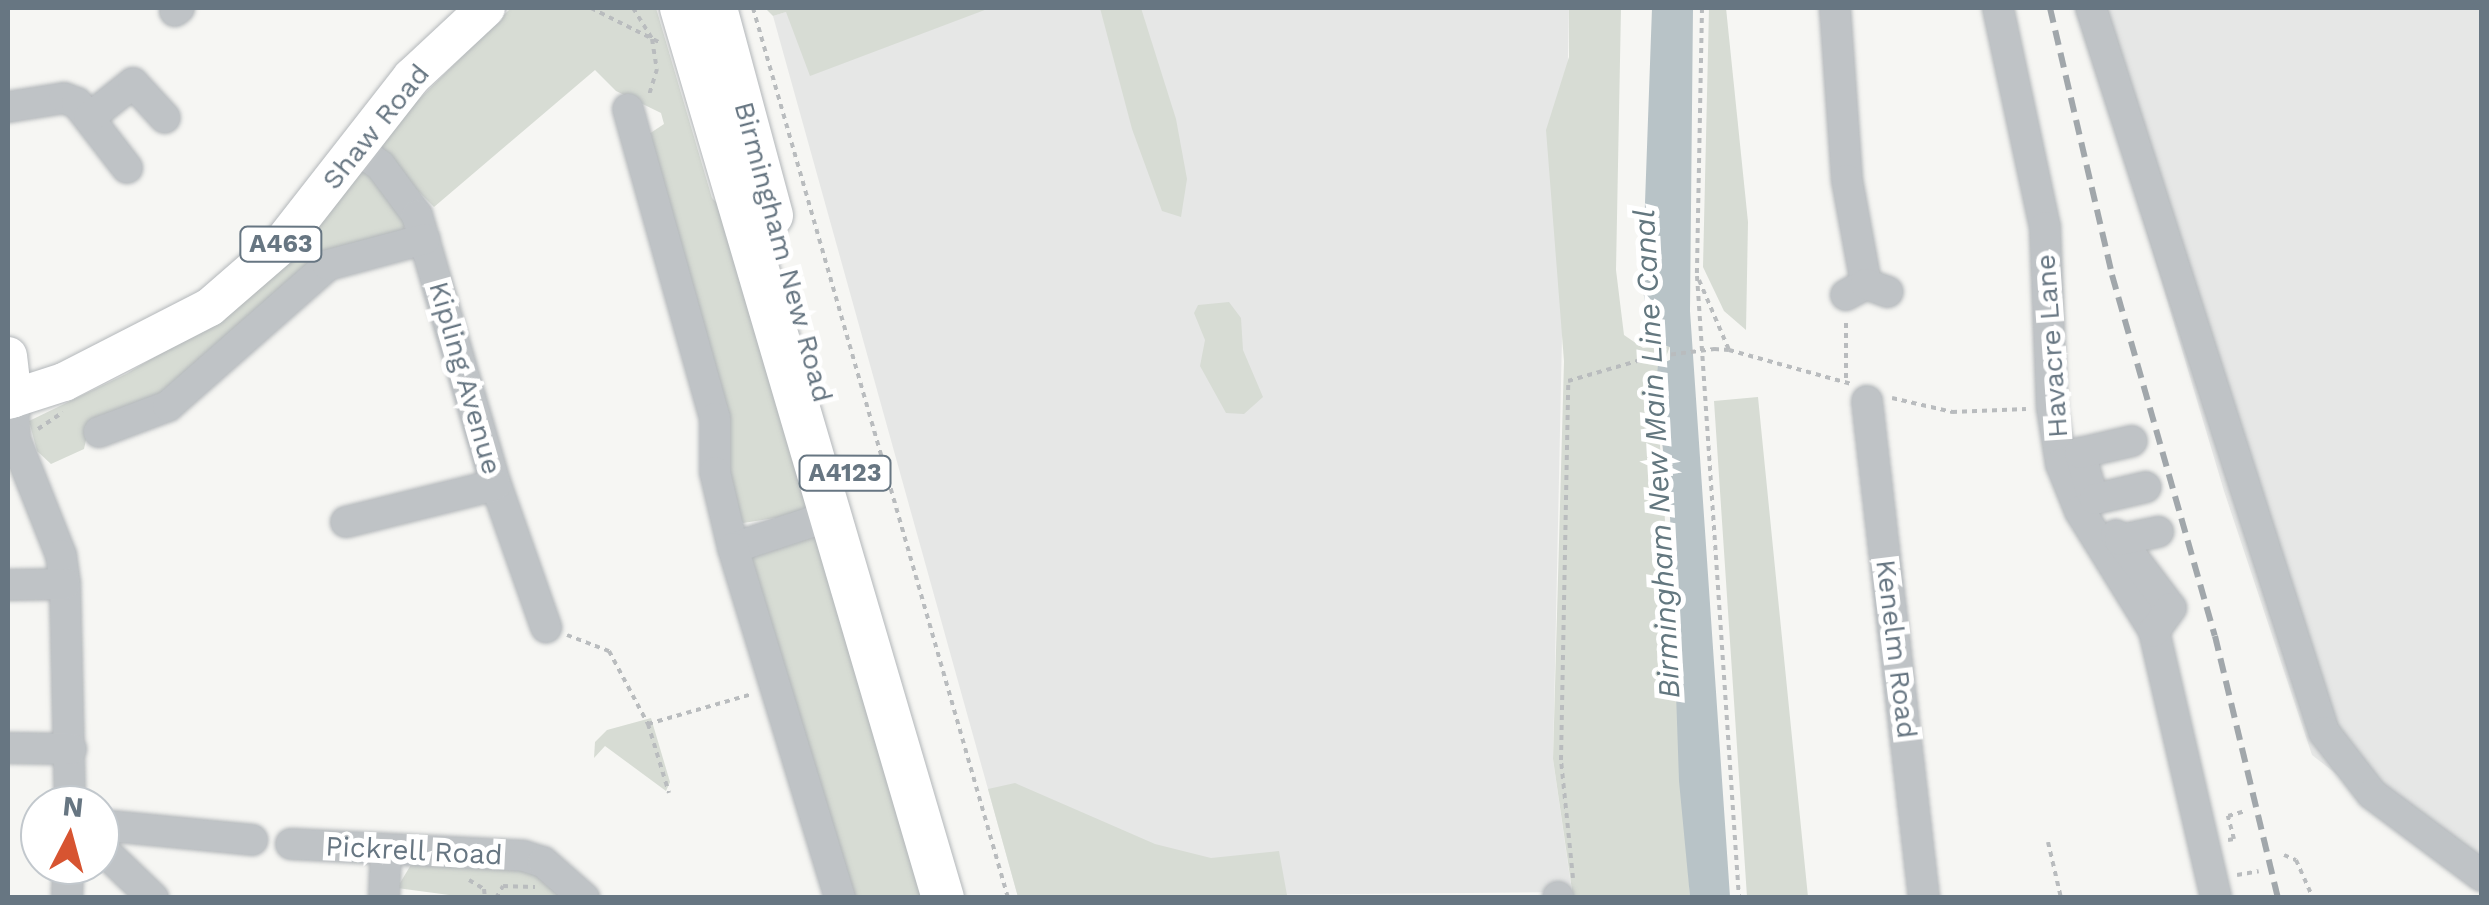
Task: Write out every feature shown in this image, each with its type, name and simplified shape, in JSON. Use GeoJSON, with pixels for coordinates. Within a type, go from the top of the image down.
{"type":"FeatureCollection","features":[{"type":"Feature","properties":{"kind":"highway","name":"Birmingham New Road"},"geometry":{"type":"LineString","coordinates":[[716,8],[809,350],[972,898]]}},
{"type":"Feature","properties":{"kind":"highway","name":"Birmingham New Road"},"geometry":{"type":"LineString","coordinates":[[678,28],[833,515],[943,898]]}},
{"type":"Feature","properties":{"kind":"main road","name":"Shaw Road"},"geometry":{"type":"LineString","coordinates":[[10,399],[64,382],[210,308],[279,246],[412,77],[486,8]]}},
{"type":"Feature","properties":{"kind":"main road"},"geometry":{"type":"LineString","coordinates":[[8,356],[10,399]]}},
{"type":"Feature","properties":{"kind":"street"},"geometry":{"type":"LineString","coordinates":[[1835,8],[1847,180],[1866,290]]}},
{"type":"Feature","properties":{"kind":"street","name":"Havacre Lane"},"geometry":{"type":"LineString","coordinates":[[1998,8],[2045,227],[2052,408],[2067,486],[2154,631],[2216,898]]}},
{"type":"Feature","properties":{"kind":"street"},"geometry":{"type":"LineString","coordinates":[[2091,8],[2324,732],[2372,794],[2482,876]]}},
{"type":"Feature","properties":{"kind":"street"},"geometry":{"type":"LineString","coordinates":[[89,118],[133,83],[165,118]]}},
{"type":"Feature","properties":{"kind":"street"},"geometry":{"type":"LineString","coordinates":[[8,106],[64,98],[89,118],[127,168]]}},
{"type":"Feature","properties":{"kind":"street"},"geometry":{"type":"LineString","coordinates":[[640,117],[715,418],[715,472],[733,548],[840,898]]}},
{"type":"Feature","properties":{"kind":"street","name":"Kipling Avenue"},"geometry":{"type":"LineString","coordinates":[[354,147],[380,166],[417,216],[496,485],[546,627]]}},
{"type":"Feature","properties":{"kind":"street"},"geometry":{"type":"LineString","coordinates":[[99,432],[168,406],[328,266],[425,239]]}},
{"type":"Feature","properties":{"kind":"street","name":"Kenelm Road"},"geometry":{"type":"LineString","coordinates":[[1871,395],[1924,898]]}},
{"type":"Feature","properties":{"kind":"street"},"geometry":{"type":"LineString","coordinates":[[10,399],[19,452],[61,555],[66,584],[70,785]]}},
{"type":"Feature","properties":{"kind":"street"},"geometry":{"type":"LineString","coordinates":[[2132,441],[2080,453],[2095,499],[2120,540],[2172,608],[2154,631]]}},
{"type":"Feature","properties":{"kind":"street"},"geometry":{"type":"LineString","coordinates":[[346,522],[496,485]]}},
{"type":"Feature","properties":{"kind":"street"},"geometry":{"type":"LineString","coordinates":[[2095,499],[2146,487]]}},
{"type":"Feature","properties":{"kind":"street"},"geometry":{"type":"LineString","coordinates":[[733,548],[833,515]]}},
{"type":"Feature","properties":{"kind":"street"},"geometry":{"type":"LineString","coordinates":[[2120,540],[2158,532]]}},
{"type":"Feature","properties":{"kind":"street"},"geometry":{"type":"LineString","coordinates":[[8,585],[66,584]]}},
{"type":"Feature","properties":{"kind":"street"},"geometry":{"type":"LineString","coordinates":[[8,748],[71,749]]}},
{"type":"Feature","properties":{"kind":"street"},"geometry":{"type":"LineString","coordinates":[[120,827],[252,840]]}},
{"type":"Feature","properties":{"kind":"street","name":"Pickrell Road"},"geometry":{"type":"LineString","coordinates":[[291,844],[524,856],[542,862],[584,898]]}},
{"type":"Feature","properties":{"kind":"street"},"geometry":{"type":"LineString","coordinates":[[384,898],[386,849]]}},
{"type":"Feature","properties":{"kind":"street"},"geometry":{"type":"LineString","coordinates":[[120,866],[152,898]]}},
{"type":"Feature","properties":{"kind":"path"},"geometry":{"type":"LineString","coordinates":[[592,8],[652,39]]}},
{"type":"Feature","properties":{"kind":"path"},"geometry":{"type":"LineString","coordinates":[[633,8],[652,39],[657,69],[640,117]]}},
{"type":"Feature","properties":{"kind":"path"},"geometry":{"type":"LineString","coordinates":[[753,8],[1008,898]]}},
{"type":"Feature","properties":{"kind":"path"},"geometry":{"type":"LineString","coordinates":[[1702,8],[1697,276],[1739,898]]}},
{"type":"Feature","properties":{"kind":"path"},"geometry":{"type":"LineString","coordinates":[[652,39],[678,28]]}},
{"type":"Feature","properties":{"kind":"path"},"geometry":{"type":"LineString","coordinates":[[1697,276],[1729,350]]}},
{"type":"Feature","properties":{"kind":"path"},"geometry":{"type":"LineString","coordinates":[[1846,378],[1866,290]]}},
{"type":"Feature","properties":{"kind":"path"},"geometry":{"type":"LineString","coordinates":[[1575,898],[1561,760],[1568,381],[1651,356],[1714,349],[1846,378],[1871,395],[1952,412],[2052,408]]}},
{"type":"Feature","properties":{"kind":"path"},"geometry":{"type":"LineString","coordinates":[[546,627],[609,651],[648,724],[669,793]]}},
{"type":"Feature","properties":{"kind":"path"},"geometry":{"type":"LineString","coordinates":[[648,724],[776,687]]}},
{"type":"Feature","properties":{"kind":"path"},"geometry":{"type":"LineString","coordinates":[[2048,842],[2061,898]]}},
{"type":"Feature","properties":{"kind":"path"},"geometry":{"type":"LineString","coordinates":[[2284,855],[2296,860],[2313,898]]}},
{"type":"Feature","properties":{"kind":"shaded area"},"geometry":{"type":"Polygon","coordinates":[[[511,8],[656,8],[712,198],[737,224],[817,501],[794,515],[743,523],[730,509],[649,134],[664,124],[661,113],[616,91],[595,70],[434,207],[382,155],[381,137],[511,8]]]}},
{"type":"Feature","properties":{"kind":"shaded area"},"geometry":{"type":"Polygon","coordinates":[[[765,8],[990,8],[810,76],[786,12],[773,16],[765,8]]]}},
{"type":"Feature","properties":{"kind":"shaded area"},"geometry":{"type":"Polygon","coordinates":[[[798,8],[1569,8],[1553,759],[1572,892],[1018,897],[773,16],[798,8]]]}},
{"type":"Feature","properties":{"kind":"shaded area"},"geometry":{"type":"Polygon","coordinates":[[[1100,8],[1141,8],[1176,119],[1187,179],[1181,217],[1162,211],[1132,129],[1100,8]]]}},
{"type":"Feature","properties":{"kind":"shaded area"},"geometry":{"type":"Polygon","coordinates":[[[1569,8],[1621,8],[1616,270],[1624,335],[1643,348],[1670,346],[1656,385],[1690,897],[1573,897],[1553,759],[1564,361],[1546,130],[1569,57],[1569,8]]]}},
{"type":"Feature","properties":{"kind":"shaded area"},"geometry":{"type":"Polygon","coordinates":[[[1652,8],[1693,8],[1690,311],[1730,897],[1690,897],[1679,781],[1670,516],[1656,385],[1658,365],[1670,360],[1670,347],[1653,342],[1642,286],[1652,8]]]}},
{"type":"Feature","properties":{"kind":"shaded area"},"geometry":{"type":"Polygon","coordinates":[[[1709,8],[1726,8],[1748,222],[1746,330],[1724,311],[1703,267],[1709,8]]]}},
{"type":"Feature","properties":{"kind":"shaded area"},"geometry":{"type":"Polygon","coordinates":[[[2080,8],[2481,8],[2481,887],[2312,755],[2224,491],[2080,8]]]}},
{"type":"Feature","properties":{"kind":"shaded area"},"geometry":{"type":"Polygon","coordinates":[[[369,171],[407,219],[403,231],[157,398],[88,431],[84,449],[51,464],[37,451],[29,421],[126,374],[227,314],[354,173],[369,171]]]}},
{"type":"Feature","properties":{"kind":"shaded area"},"geometry":{"type":"Polygon","coordinates":[[[1229,302],[1241,318],[1243,350],[1263,397],[1244,414],[1226,413],[1200,366],[1205,340],[1194,313],[1198,305],[1229,302]]]}},
{"type":"Feature","properties":{"kind":"shaded area"},"geometry":{"type":"Polygon","coordinates":[[[1758,397],[1808,897],[1747,897],[1714,401],[1758,397]]]}},
{"type":"Feature","properties":{"kind":"shaded area"},"geometry":{"type":"Polygon","coordinates":[[[826,518],[942,897],[840,897],[733,548],[826,518]]]}},
{"type":"Feature","properties":{"kind":"shaded area"},"geometry":{"type":"Polygon","coordinates":[[[651,718],[670,782],[666,791],[605,746],[594,758],[595,742],[607,730],[651,718]]]}},
{"type":"Feature","properties":{"kind":"shaded area"},"geometry":{"type":"Polygon","coordinates":[[[1015,783],[1155,844],[1211,858],[1279,851],[1287,895],[1018,897],[988,789],[1015,783]]]}},
{"type":"Feature","properties":{"kind":"shaded area"},"geometry":{"type":"Polygon","coordinates":[[[412,863],[496,864],[534,872],[566,897],[464,897],[397,888],[412,863]]]}},
{"type":"Feature","properties":{"kind":"railway"},"geometry":{"type":"LineString","coordinates":[[2050,8],[2112,275],[2215,636],[2278,898]]}},
{"type":"Feature","properties":{"kind":"water label","name":"Birmingham New Main Line Canal"},"geometry":{"type":"Point","coordinates":[1657,454]}}]}
